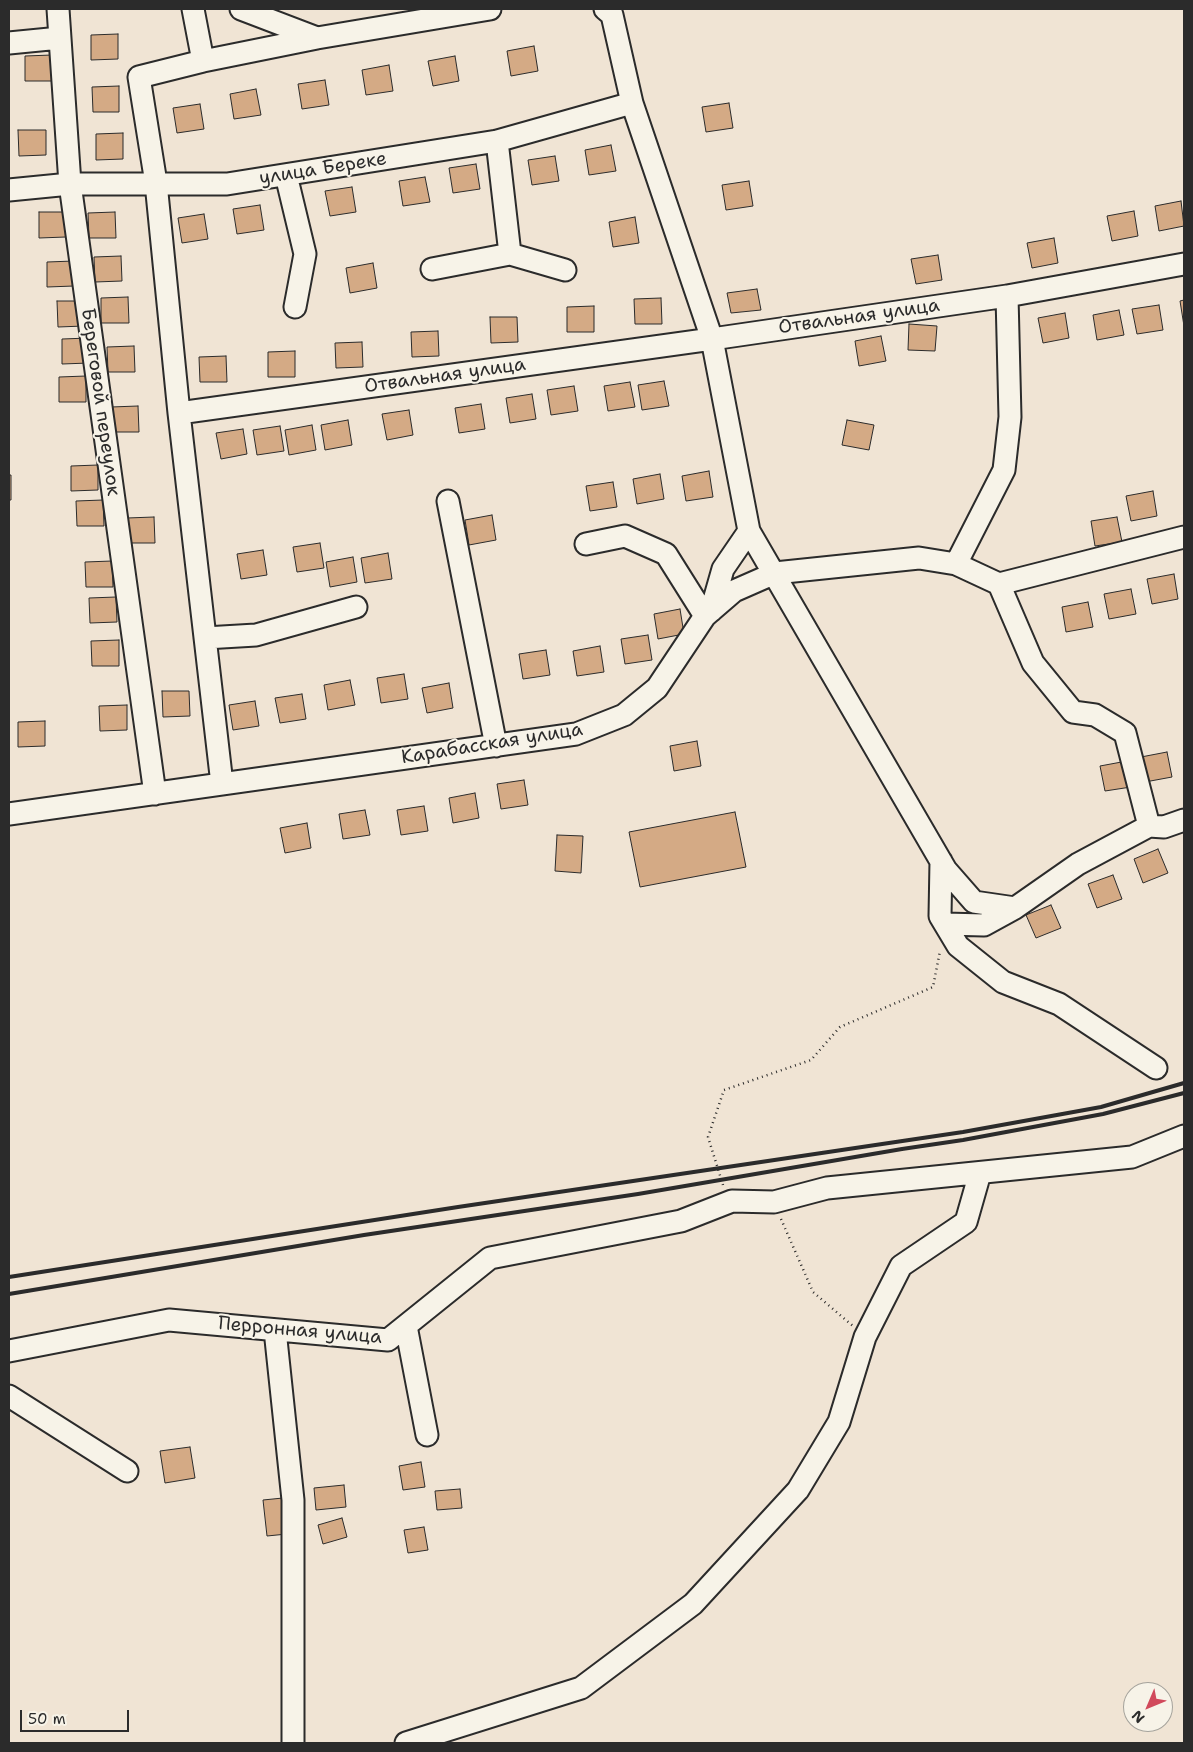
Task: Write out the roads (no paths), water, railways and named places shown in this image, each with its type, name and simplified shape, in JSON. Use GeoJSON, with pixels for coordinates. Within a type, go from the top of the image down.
{"type":"FeatureCollection","features":[{"type":"Feature","properties":{"kind":"street","name":"Береговой переулок"},"geometry":{"type":"LineString","coordinates":[[58,9],[70,184],[154,794]]}},
{"type":"Feature","properties":{"kind":"street"},"geometry":{"type":"LineString","coordinates":[[193,9],[202,61]]}},
{"type":"Feature","properties":{"kind":"street"},"geometry":{"type":"LineString","coordinates":[[241,9],[317,38]]}},
{"type":"Feature","properties":{"kind":"street"},"geometry":{"type":"LineString","coordinates":[[222,784],[179,413],[156,183],[139,78],[202,61],[317,38],[468,11],[490,9]]}},
{"type":"Feature","properties":{"kind":"street"},"geometry":{"type":"LineString","coordinates":[[605,9],[612,15],[632,103],[712,339],[749,531],[941,861],[974,902],[1015,908]]}},
{"type":"Feature","properties":{"kind":"street"},"geometry":{"type":"LineString","coordinates":[[9,43],[60,38]]}},
{"type":"Feature","properties":{"kind":"street","name":"улица Береке"},"geometry":{"type":"LineString","coordinates":[[9,190],[70,184],[227,184],[497,140],[632,103]]}},
{"type":"Feature","properties":{"kind":"street"},"geometry":{"type":"LineString","coordinates":[[497,140],[510,254]]}},
{"type":"Feature","properties":{"kind":"street"},"geometry":{"type":"LineString","coordinates":[[286,174],[305,254],[295,307]]}},
{"type":"Feature","properties":{"kind":"street"},"geometry":{"type":"LineString","coordinates":[[432,269],[510,254],[565,270]]}},
{"type":"Feature","properties":{"kind":"street","name":"Отвальная улица"},"geometry":{"type":"LineString","coordinates":[[179,413],[1007,296],[1184,264]]}},
{"type":"Feature","properties":{"kind":"street"},"geometry":{"type":"LineString","coordinates":[[956,564],[1004,470],[1010,417],[1007,296]]}},
{"type":"Feature","properties":{"kind":"street"},"geometry":{"type":"LineString","coordinates":[[448,500],[496,746]]}},
{"type":"Feature","properties":{"kind":"street"},"geometry":{"type":"LineString","coordinates":[[708,613],[723,569],[749,531]]}},
{"type":"Feature","properties":{"kind":"street"},"geometry":{"type":"LineString","coordinates":[[586,544],[624,536],[666,554],[708,613]]}},
{"type":"Feature","properties":{"kind":"street"},"geometry":{"type":"LineString","coordinates":[[1149,826],[1125,733],[1095,715],[1073,712],[1034,663],[999,584],[1184,537]]}},
{"type":"Feature","properties":{"kind":"street","name":"Карабасская улица"},"geometry":{"type":"LineString","coordinates":[[9,814],[576,734],[624,715],[657,688],[708,613],[734,591],[775,573],[919,558],[956,564],[999,584]]}},
{"type":"Feature","properties":{"kind":"street"},"geometry":{"type":"LineString","coordinates":[[205,638],[256,635],[356,607]]}},
{"type":"Feature","properties":{"kind":"street"},"geometry":{"type":"LineString","coordinates":[[945,924],[984,925],[1015,908],[1078,864],[1149,826],[1164,827],[1184,820]]}},
{"type":"Feature","properties":{"kind":"street"},"geometry":{"type":"LineString","coordinates":[[941,861],[940,916],[958,946],[1003,982],[1059,1004],[1156,1068]]}},
{"type":"Feature","properties":{"kind":"street","name":"Перронная улица"},"geometry":{"type":"LineString","coordinates":[[9,1351],[170,1320],[388,1340],[490,1258],[681,1221],[732,1201],[774,1202],[827,1188],[1132,1157],[1184,1136]]}},
{"type":"Feature","properties":{"kind":"street"},"geometry":{"type":"LineString","coordinates":[[406,1743],[581,1688],[693,1604],[798,1490],[839,1422],[865,1337],[901,1266],[966,1222],[980,1173]]}},
{"type":"Feature","properties":{"kind":"street"},"geometry":{"type":"LineString","coordinates":[[406,1326],[427,1435]]}},
{"type":"Feature","properties":{"kind":"street"},"geometry":{"type":"LineString","coordinates":[[275,1330],[294,1500],[293,1743]]}},
{"type":"Feature","properties":{"kind":"street"},"geometry":{"type":"LineString","coordinates":[[9,1396],[127,1471]]}},
{"type":"Feature","properties":{"kind":"railway"},"geometry":{"type":"LineString","coordinates":[[9,1277],[458,1207],[963,1132],[1101,1107],[1184,1083]]}},
{"type":"Feature","properties":{"kind":"railway"},"geometry":{"type":"LineString","coordinates":[[9,1294],[364,1235],[638,1194],[963,1140],[1103,1114],[1184,1093]]}}]}
